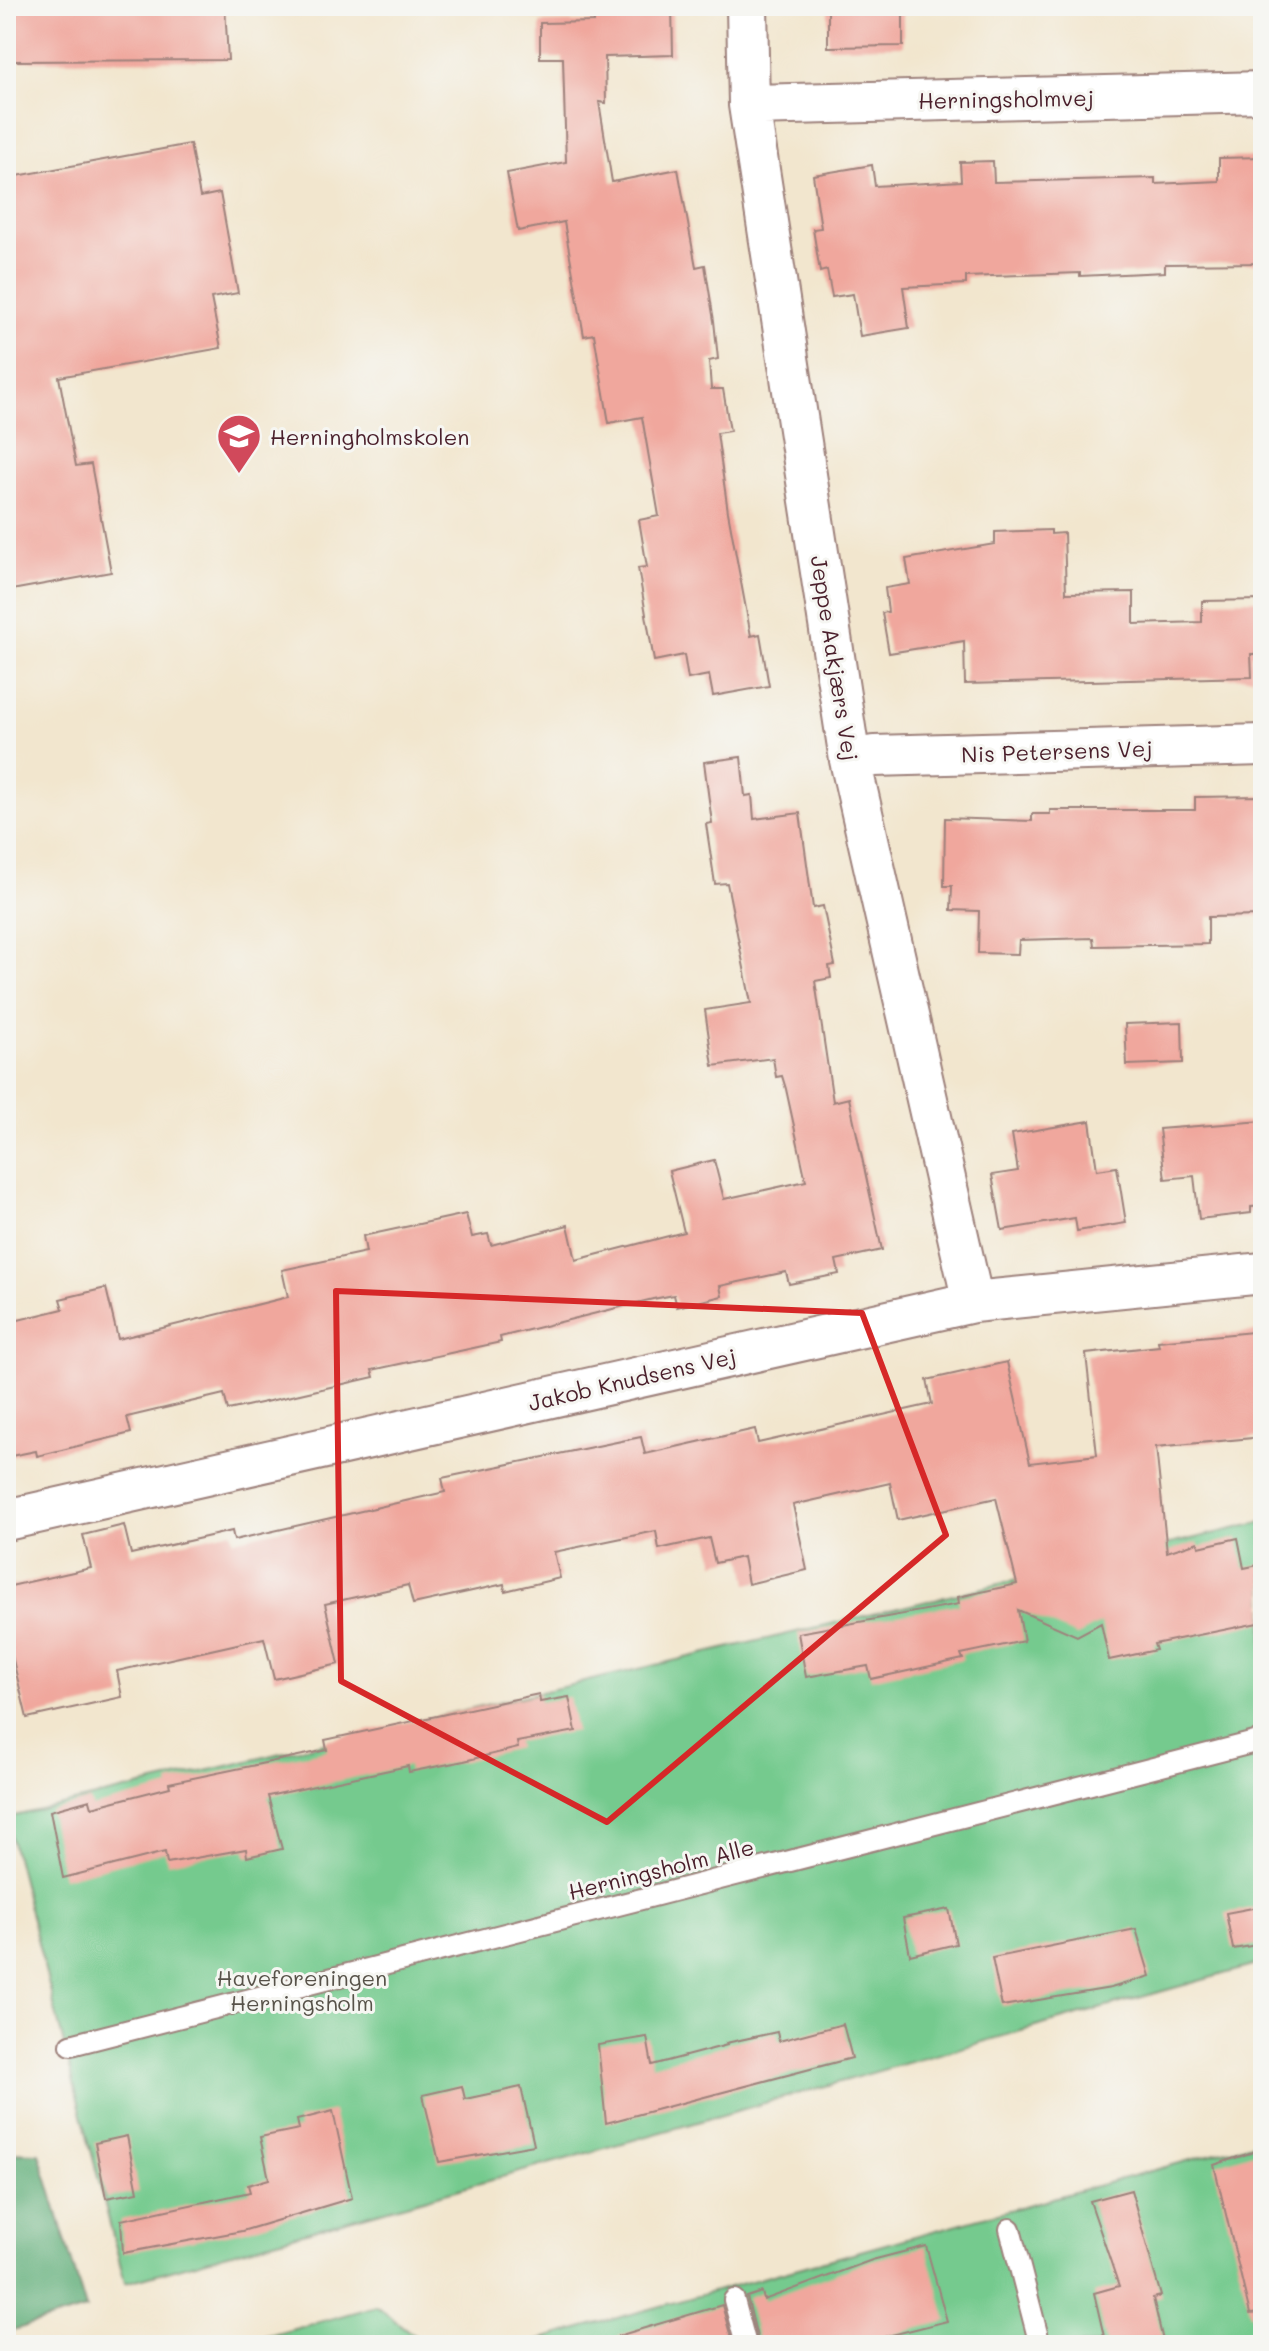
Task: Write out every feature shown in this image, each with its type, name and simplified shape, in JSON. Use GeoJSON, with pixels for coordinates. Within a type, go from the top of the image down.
{"type":"FeatureCollection","features":[{"type":"Feature","properties":{"kind":"street","name":"Jeppe Aakjærs Vej"},"geometry":{"type":"LineString","coordinates":[[747,6],[749,105],[850,760],[973,1302]]}},
{"type":"Feature","properties":{"kind":"street","name":"Herningsholmvej"},"geometry":{"type":"LineString","coordinates":[[749,105],[1263,92]]}},
{"type":"Feature","properties":{"kind":"street","name":"Nis Petersens Vej"},"geometry":{"type":"LineString","coordinates":[[850,760],[874,756],[1263,745]]}},
{"type":"Feature","properties":{"kind":"street","name":"Jakob Knudsens Vej"},"geometry":{"type":"LineString","coordinates":[[6,1520],[973,1302],[1263,1273]]}},
{"type":"Feature","properties":{"kind":"lane","name":"Herningsholm Alle"},"geometry":{"type":"LineString","coordinates":[[71,2045],[1263,1740]]}},
{"type":"Feature","properties":{"kind":"lane"},"geometry":{"type":"LineString","coordinates":[[1010,2229],[1040,2345]]}},
{"type":"Feature","properties":{"kind":"lane"},"geometry":{"type":"LineString","coordinates":[[734,2300],[746,2345]]}},
{"type":"Feature","properties":{"kind":"highlighted area"},"geometry":{"type":"Polygon","coordinates":[[[336,1291],[862,1313],[946,1535],[607,1822],[341,1681],[336,1291]]]}},
{"type":"Feature","properties":{"kind":"green space","name":"Haveforeningen Herningsholm"},"geometry":{"type":"Polygon","coordinates":[[[1263,1522],[1263,1963],[125,2283],[6,1818],[1263,1522]]]}},
{"type":"Feature","properties":{"kind":"green space"},"geometry":{"type":"Polygon","coordinates":[[[1263,2140],[1263,2345],[532,2345],[530,2342],[1263,2140]]]}},
{"type":"Feature","properties":{"kind":"green space"},"geometry":{"type":"Polygon","coordinates":[[[6,2152],[39,2153],[86,2309],[6,2332],[6,2152]]]}},
{"type":"Feature","properties":{"kind":"green space"},"geometry":{"type":"Polygon","coordinates":[[[376,2306],[415,2336],[419,2345],[237,2345],[376,2306]]]}},
{"type":"Feature","properties":{"kind":"building"},"geometry":{"type":"Polygon","coordinates":[[[6,6],[225,6],[228,60],[6,61],[6,6]]]}},
{"type":"Feature","properties":{"kind":"building"},"geometry":{"type":"Polygon","coordinates":[[[594,6],[672,6],[673,55],[605,57],[606,103],[599,102],[612,182],[678,169],[696,267],[705,265],[714,321],[718,359],[709,361],[711,389],[723,389],[730,431],[717,433],[728,512],[751,636],[760,634],[769,686],[713,696],[709,675],[688,679],[684,655],[654,661],[638,568],[647,567],[639,520],[659,516],[642,417],[609,423],[594,334],[584,336],[564,222],[518,231],[507,173],[566,162],[563,58],[540,58],[540,23],[594,22],[594,6]]]}},
{"type":"Feature","properties":{"kind":"building"},"geometry":{"type":"Polygon","coordinates":[[[828,6],[903,6],[903,46],[828,47],[828,6]]]}},
{"type":"Feature","properties":{"kind":"building"},"geometry":{"type":"Polygon","coordinates":[[[190,144],[200,197],[220,193],[238,293],[211,298],[221,348],[59,377],[76,466],[91,464],[111,572],[6,591],[6,178],[190,144]]]}},
{"type":"Feature","properties":{"kind":"building"},"geometry":{"type":"Polygon","coordinates":[[[1263,157],[1263,263],[1165,264],[1165,272],[966,277],[966,284],[903,287],[909,328],[860,336],[853,294],[832,297],[827,270],[820,272],[813,229],[821,228],[813,175],[872,165],[875,186],[961,181],[960,162],[993,161],[994,182],[1155,178],[1155,184],[1219,181],[1219,158],[1263,157]]]}},
{"type":"Feature","properties":{"kind":"building"},"geometry":{"type":"Polygon","coordinates":[[[1051,530],[1051,534],[1064,533],[1066,593],[1134,592],[1134,624],[1202,622],[1202,601],[1263,600],[1263,654],[1251,654],[1252,677],[965,684],[964,641],[889,653],[882,613],[888,612],[885,588],[910,584],[906,559],[995,544],[995,532],[1051,530]]]}},
{"type":"Feature","properties":{"kind":"building"},"geometry":{"type":"Polygon","coordinates":[[[741,757],[745,796],[752,795],[754,819],[800,813],[813,908],[823,906],[835,965],[829,966],[831,978],[815,981],[833,1102],[849,1098],[882,1250],[836,1260],[839,1274],[789,1284],[786,1272],[720,1286],[722,1296],[677,1307],[674,1295],[653,1299],[500,1337],[501,1342],[372,1370],[374,1377],[265,1402],[228,1410],[224,1394],[127,1417],[131,1433],[37,1456],[36,1451],[6,1457],[6,1323],[63,1309],[60,1299],[106,1288],[118,1339],[288,1297],[282,1270],[366,1252],[363,1236],[466,1214],[472,1237],[488,1234],[491,1245],[568,1225],[576,1260],[684,1232],[669,1171],[714,1160],[724,1199],[806,1181],[786,1089],[782,1076],[776,1077],[773,1058],[713,1066],[705,1010],[751,1003],[727,883],[715,884],[706,824],[712,823],[704,762],[741,757]]]}},
{"type":"Feature","properties":{"kind":"building"},"geometry":{"type":"Polygon","coordinates":[[[1263,796],[1263,916],[1208,917],[1208,944],[1094,946],[1093,938],[1019,940],[1018,954],[978,953],[979,911],[951,910],[952,886],[944,886],[945,818],[1032,821],[1032,814],[1050,814],[1050,810],[1195,810],[1195,797],[1263,796]]]}},
{"type":"Feature","properties":{"kind":"building"},"geometry":{"type":"Polygon","coordinates":[[[1182,1022],[1183,1063],[1127,1065],[1125,1024],[1182,1022]]]}},
{"type":"Feature","properties":{"kind":"building"},"geometry":{"type":"Polygon","coordinates":[[[1090,1121],[1097,1170],[1117,1167],[1126,1223],[1077,1231],[1075,1218],[1002,1230],[992,1175],[1018,1171],[1012,1134],[1090,1121]]]}},
{"type":"Feature","properties":{"kind":"building"},"geometry":{"type":"Polygon","coordinates":[[[1263,1121],[1263,1206],[1251,1207],[1251,1213],[1199,1219],[1194,1176],[1165,1179],[1159,1129],[1263,1121]]]}},
{"type":"Feature","properties":{"kind":"building"},"geometry":{"type":"Polygon","coordinates":[[[1263,1331],[1263,1437],[1156,1447],[1167,1552],[1198,1542],[1199,1547],[1238,1538],[1244,1568],[1263,1564],[1263,1622],[1154,1644],[1156,1650],[1109,1660],[1101,1623],[1077,1636],[1018,1610],[1024,1641],[961,1654],[963,1659],[871,1679],[868,1666],[806,1677],[798,1633],[959,1604],[958,1597],[1017,1584],[996,1498],[898,1520],[890,1483],[793,1505],[807,1570],[748,1584],[743,1557],[715,1563],[709,1538],[659,1549],[656,1531],[554,1552],[560,1578],[505,1591],[504,1584],[413,1604],[408,1585],[325,1604],[339,1664],[274,1679],[264,1638],[117,1671],[122,1697],[27,1718],[6,1631],[6,1587],[91,1568],[83,1535],[124,1525],[131,1554],[232,1531],[234,1540],[445,1492],[442,1478],[641,1437],[645,1454],[755,1429],[758,1443],[932,1404],[927,1380],[1007,1362],[1030,1463],[1097,1455],[1086,1354],[1159,1346],[1158,1341],[1263,1331]]]}},
{"type":"Feature","properties":{"kind":"building"},"geometry":{"type":"Polygon","coordinates":[[[539,1694],[540,1702],[569,1697],[576,1731],[517,1742],[518,1748],[464,1761],[409,1772],[408,1766],[268,1796],[282,1849],[247,1857],[246,1849],[167,1863],[165,1852],[63,1878],[50,1811],[90,1800],[92,1807],[170,1787],[169,1783],[327,1750],[325,1740],[539,1694]]]}},
{"type":"Feature","properties":{"kind":"building"},"geometry":{"type":"Polygon","coordinates":[[[1263,1906],[1263,1944],[1233,1949],[1226,1913],[1263,1906]]]}},
{"type":"Feature","properties":{"kind":"building"},"geometry":{"type":"Polygon","coordinates":[[[949,1909],[956,1944],[910,1955],[903,1918],[949,1909]]]}},
{"type":"Feature","properties":{"kind":"building"},"geometry":{"type":"Polygon","coordinates":[[[1136,1929],[1150,1976],[1111,1988],[1002,2006],[992,1958],[1136,1929]]]}},
{"type":"Feature","properties":{"kind":"building"},"geometry":{"type":"Polygon","coordinates":[[[843,2024],[852,2058],[606,2123],[598,2045],[647,2037],[652,2065],[777,2032],[779,2041],[843,2024]]]}},
{"type":"Feature","properties":{"kind":"building"},"geometry":{"type":"Polygon","coordinates":[[[462,2086],[465,2099],[521,2087],[534,2145],[439,2162],[423,2095],[462,2086]]]}},
{"type":"Feature","properties":{"kind":"building"},"geometry":{"type":"Polygon","coordinates":[[[333,2111],[352,2198],[242,2231],[123,2253],[121,2220],[250,2192],[248,2185],[269,2179],[260,2137],[299,2129],[297,2120],[333,2111]]]}},
{"type":"Feature","properties":{"kind":"building"},"geometry":{"type":"Polygon","coordinates":[[[127,2136],[138,2192],[106,2198],[95,2143],[127,2136]]]}},
{"type":"Feature","properties":{"kind":"building"},"geometry":{"type":"Polygon","coordinates":[[[1256,2151],[1263,2177],[1263,2313],[1250,2314],[1214,2165],[1256,2151]]]}},
{"type":"Feature","properties":{"kind":"building"},"geometry":{"type":"Polygon","coordinates":[[[1131,2190],[1161,2296],[1153,2298],[1164,2345],[1106,2345],[1094,2293],[1119,2286],[1090,2201],[1131,2190]]]}},
{"type":"Feature","properties":{"kind":"building"},"geometry":{"type":"Polygon","coordinates":[[[926,2246],[947,2321],[880,2338],[882,2345],[759,2345],[747,2297],[762,2292],[764,2300],[872,2260],[926,2246]]]}},
{"type":"Feature","properties":{"kind":"building"},"geometry":{"type":"Polygon","coordinates":[[[722,2305],[733,2345],[619,2345],[618,2336],[722,2305]]]}},
{"type":"Feature","properties":{"kind":"place","name":"Herningholmskolen"},"geometry":{"type":"Point","coordinates":[239,475]}}]}
